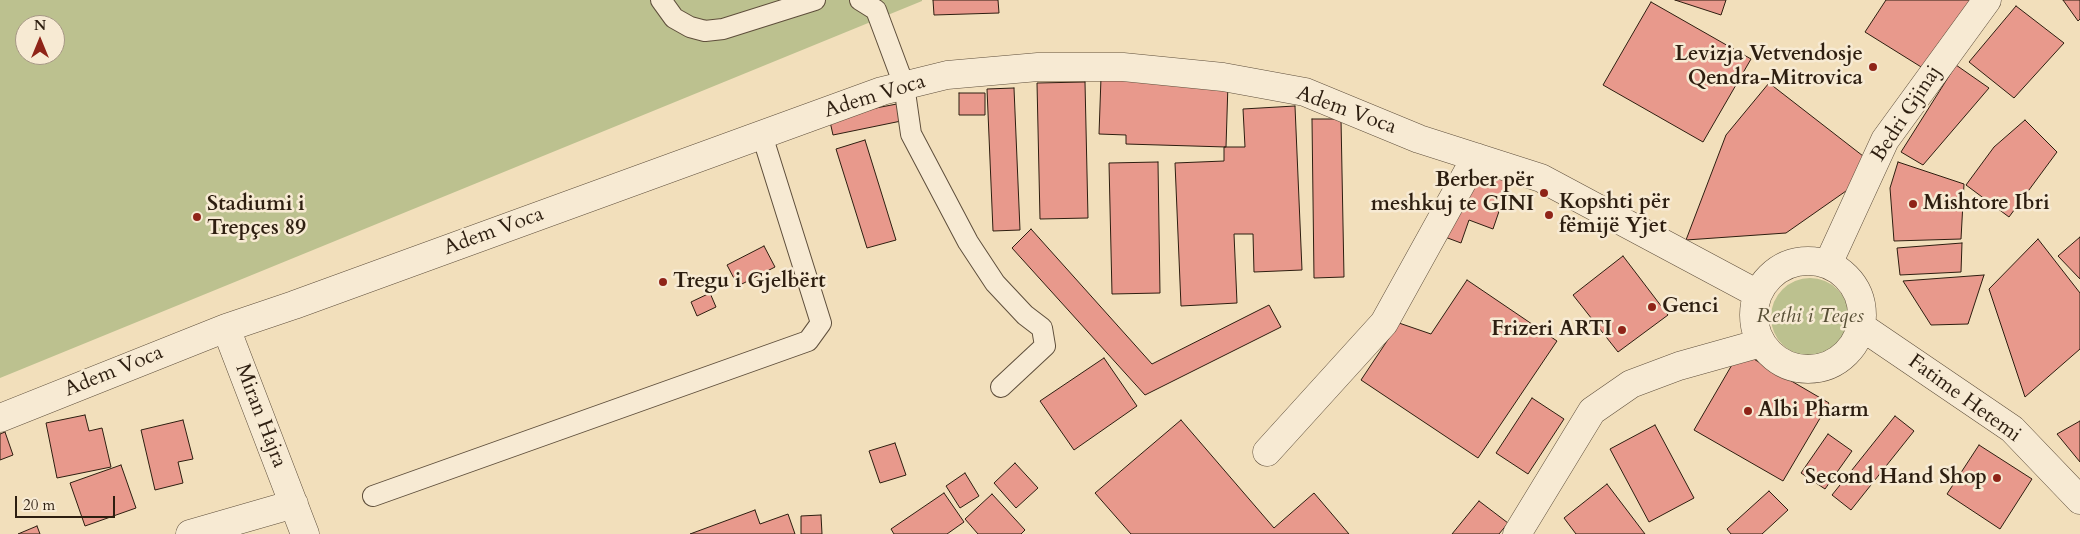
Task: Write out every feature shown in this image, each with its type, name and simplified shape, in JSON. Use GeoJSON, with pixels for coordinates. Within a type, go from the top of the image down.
{"type":"FeatureCollection","features":[{"type":"Feature","properties":{"kind":"street","name":"Bedri Gjinaj"},"geometry":{"type":"LineString","coordinates":[[1828,264],[1885,140],[1987,0]]}},
{"type":"Feature","properties":{"kind":"street","name":"Adem Voca"},"geometry":{"type":"LineString","coordinates":[[0,418],[226,328],[882,91],[947,75],[1038,67],[1123,67],[1223,77],[1305,92],[1419,138],[1541,178],[1758,294]]}},
{"type":"Feature","properties":{"kind":"street"},"geometry":{"type":"LineString","coordinates":[[1267,452],[1384,323],[1476,157]]}},
{"type":"Feature","properties":{"kind":"street"},"geometry":{"type":"LineString","coordinates":[[1811,260],[1828,264],[1841,271],[1852,282],[1860,296],[1863,311],[1862,327],[1855,344],[1842,358],[1826,367],[1808,370],[1789,366],[1773,357],[1761,343],[1755,327],[1754,310],[1758,294],[1766,280],[1787,265],[1811,260]]}},
{"type":"Feature","properties":{"kind":"street","name":"Fatime Hetemi"},"geometry":{"type":"LineString","coordinates":[[1862,327],[2012,429],[2080,500]]}},
{"type":"Feature","properties":{"kind":"street","name":"Miran Hajra"},"geometry":{"type":"LineString","coordinates":[[226,328],[305,534]]}},
{"type":"Feature","properties":{"kind":"street"},"geometry":{"type":"LineString","coordinates":[[1517,534],[1592,411],[1631,384],[1679,366],[1761,343]]}},
{"type":"Feature","properties":{"kind":"street"},"geometry":{"type":"LineString","coordinates":[[190,534],[294,504]]}},
{"type":"Feature","properties":{"kind":"lane"},"geometry":{"type":"LineString","coordinates":[[661,0],[674,18],[690,27],[705,31],[722,30],[815,0]]}},
{"type":"Feature","properties":{"kind":"lane"},"geometry":{"type":"LineString","coordinates":[[860,0],[876,10],[904,85],[911,134],[968,242],[995,283],[1025,315],[1042,328],[1045,346],[1001,386]]}},
{"type":"Feature","properties":{"kind":"lane"},"geometry":{"type":"LineString","coordinates":[[373,496],[808,340],[821,323],[762,135]]}},
{"type":"Feature","properties":{"kind":"green space","name":"Stadiumi i Trepçes 89"},"geometry":{"type":"Polygon","coordinates":[[[0,0],[922,1],[0,378],[0,0]]]}},
{"type":"Feature","properties":{"kind":"green space","name":"Rethi i Teqes"},"geometry":{"type":"Polygon","coordinates":[[[1810,278],[1825,281],[1837,290],[1846,302],[1849,317],[1846,332],[1837,344],[1825,353],[1810,356],[1795,353],[1783,344],[1774,332],[1771,317],[1774,302],[1783,290],[1795,281],[1810,278]]]}},
{"type":"Feature","properties":{"kind":"building"},"geometry":{"type":"Polygon","coordinates":[[[933,0],[998,0],[999,13],[934,15],[933,0]]]}},
{"type":"Feature","properties":{"kind":"building"},"geometry":{"type":"Polygon","coordinates":[[[1675,0],[1726,0],[1721,15],[1675,0]]]}},
{"type":"Feature","properties":{"kind":"building"},"geometry":{"type":"Polygon","coordinates":[[[1886,0],[1971,0],[1926,70],[1865,32],[1886,0]]]}},
{"type":"Feature","properties":{"kind":"building"},"geometry":{"type":"Polygon","coordinates":[[[2063,0],[2080,0],[2080,19],[2078,21],[2063,0]]]}},
{"type":"Feature","properties":{"kind":"building"},"geometry":{"type":"Polygon","coordinates":[[[1651,2],[1751,59],[1703,142],[1603,85],[1651,2]]]}},
{"type":"Feature","properties":{"kind":"building"},"geometry":{"type":"Polygon","coordinates":[[[2016,6],[2064,43],[2014,98],[1969,62],[2016,6]]]}},
{"type":"Feature","properties":{"kind":"building"},"geometry":{"type":"Polygon","coordinates":[[[1956,65],[1989,88],[1923,165],[1901,152],[1956,65]]]}},
{"type":"Feature","properties":{"kind":"building"},"geometry":{"type":"Polygon","coordinates":[[[1101,78],[1228,83],[1226,147],[1126,144],[1126,135],[1099,134],[1101,78]]]}},
{"type":"Feature","properties":{"kind":"building"},"geometry":{"type":"Polygon","coordinates":[[[1085,82],[1088,218],[1040,219],[1037,83],[1085,82]]]}},
{"type":"Feature","properties":{"kind":"building"},"geometry":{"type":"Polygon","coordinates":[[[1769,83],[1863,156],[1856,184],[1786,233],[1686,240],[1726,135],[1769,83]]]}},
{"type":"Feature","properties":{"kind":"building"},"geometry":{"type":"Polygon","coordinates":[[[1014,88],[1020,230],[993,231],[987,89],[1014,88]]]}},
{"type":"Feature","properties":{"kind":"building"},"geometry":{"type":"Polygon","coordinates":[[[959,93],[985,93],[985,115],[959,115],[959,93]]]}},
{"type":"Feature","properties":{"kind":"building"},"geometry":{"type":"Polygon","coordinates":[[[902,103],[906,120],[833,135],[829,117],[902,103]]]}},
{"type":"Feature","properties":{"kind":"building"},"geometry":{"type":"Polygon","coordinates":[[[1295,106],[1302,270],[1254,272],[1253,234],[1234,234],[1237,303],[1181,306],[1175,163],[1224,161],[1224,147],[1245,147],[1243,109],[1295,106]]]}},
{"type":"Feature","properties":{"kind":"building"},"geometry":{"type":"Polygon","coordinates":[[[1312,119],[1341,119],[1344,277],[1314,278],[1312,119]]]}},
{"type":"Feature","properties":{"kind":"building"},"geometry":{"type":"Polygon","coordinates":[[[2025,120],[2057,152],[2009,217],[1966,185],[1994,147],[2025,120]]]}},
{"type":"Feature","properties":{"kind":"building"},"geometry":{"type":"Polygon","coordinates":[[[865,140],[896,240],[867,248],[836,149],[865,140]]]}},
{"type":"Feature","properties":{"kind":"building"},"geometry":{"type":"Polygon","coordinates":[[[1158,162],[1160,293],[1112,294],[1109,163],[1158,162]]]}},
{"type":"Feature","properties":{"kind":"building"},"geometry":{"type":"Polygon","coordinates":[[[1462,162],[1510,179],[1493,229],[1469,220],[1461,243],[1437,234],[1462,162]]]}},
{"type":"Feature","properties":{"kind":"building"},"geometry":{"type":"Polygon","coordinates":[[[1898,162],[1964,184],[1961,239],[1894,241],[1890,188],[1898,162]]]}},
{"type":"Feature","properties":{"kind":"building"},"geometry":{"type":"Polygon","coordinates":[[[1031,229],[1152,364],[1269,305],[1281,327],[1145,395],[1012,248],[1031,229]]]}},
{"type":"Feature","properties":{"kind":"building"},"geometry":{"type":"Polygon","coordinates":[[[2080,237],[2080,279],[2058,256],[2080,237]]]}},
{"type":"Feature","properties":{"kind":"building"},"geometry":{"type":"Polygon","coordinates":[[[2038,239],[2080,293],[2080,349],[2025,397],[1989,289],[2038,239]]]}},
{"type":"Feature","properties":{"kind":"building"},"geometry":{"type":"Polygon","coordinates":[[[1962,243],[1961,272],[1900,275],[1897,248],[1962,243]]]}},
{"type":"Feature","properties":{"kind":"building"},"geometry":{"type":"Polygon","coordinates":[[[764,246],[775,267],[738,286],[727,265],[764,246]]]}},
{"type":"Feature","properties":{"kind":"building"},"geometry":{"type":"Polygon","coordinates":[[[1623,256],[1668,315],[1618,352],[1573,295],[1623,256]]]}},
{"type":"Feature","properties":{"kind":"building"},"geometry":{"type":"Polygon","coordinates":[[[1984,275],[1968,324],[1931,325],[1903,281],[1984,275]]]}},
{"type":"Feature","properties":{"kind":"building"},"geometry":{"type":"Polygon","coordinates":[[[1467,280],[1557,341],[1478,458],[1361,380],[1399,323],[1431,334],[1467,280]]]}},
{"type":"Feature","properties":{"kind":"building"},"geometry":{"type":"Polygon","coordinates":[[[710,293],[716,307],[697,316],[691,302],[710,293]]]}},
{"type":"Feature","properties":{"kind":"building"},"geometry":{"type":"Polygon","coordinates":[[[1740,351],[1829,403],[1783,481],[1694,430],[1740,351]]]}},
{"type":"Feature","properties":{"kind":"building"},"geometry":{"type":"Polygon","coordinates":[[[1104,358],[1137,406],[1074,450],[1040,401],[1104,358]]]}},
{"type":"Feature","properties":{"kind":"building"},"geometry":{"type":"Polygon","coordinates":[[[1532,398],[1564,419],[1528,474],[1496,453],[1532,398]]]}},
{"type":"Feature","properties":{"kind":"building"},"geometry":{"type":"Polygon","coordinates":[[[85,415],[89,431],[102,428],[111,467],[57,478],[46,423],[85,415]]]}},
{"type":"Feature","properties":{"kind":"building"},"geometry":{"type":"Polygon","coordinates":[[[1895,416],[1914,431],[1851,510],[1832,495],[1895,416]]]}},
{"type":"Feature","properties":{"kind":"building"},"geometry":{"type":"Polygon","coordinates":[[[183,420],[193,459],[178,462],[183,483],[155,490],[141,430],[183,420]]]}},
{"type":"Feature","properties":{"kind":"building"},"geometry":{"type":"Polygon","coordinates":[[[1181,420],[1274,528],[1314,493],[1349,534],[1131,534],[1095,493],[1181,420]]]}},
{"type":"Feature","properties":{"kind":"building"},"geometry":{"type":"Polygon","coordinates":[[[2080,421],[2080,462],[2057,434],[2080,421]]]}},
{"type":"Feature","properties":{"kind":"building"},"geometry":{"type":"Polygon","coordinates":[[[1655,425],[1694,498],[1649,522],[1610,449],[1655,425]]]}},
{"type":"Feature","properties":{"kind":"building"},"geometry":{"type":"Polygon","coordinates":[[[5,432],[13,455],[0,460],[0,434],[5,432]]]}},
{"type":"Feature","properties":{"kind":"building"},"geometry":{"type":"Polygon","coordinates":[[[1828,434],[1852,451],[1825,489],[1801,473],[1828,434]]]}},
{"type":"Feature","properties":{"kind":"building"},"geometry":{"type":"Polygon","coordinates":[[[895,443],[906,475],[880,483],[869,451],[895,443]]]}},
{"type":"Feature","properties":{"kind":"building"},"geometry":{"type":"Polygon","coordinates":[[[1979,445],[2032,479],[2000,529],[1947,494],[1979,445]]]}},
{"type":"Feature","properties":{"kind":"building"},"geometry":{"type":"Polygon","coordinates":[[[1015,463],[1038,488],[1016,508],[994,483],[1015,463]]]}},
{"type":"Feature","properties":{"kind":"building"},"geometry":{"type":"Polygon","coordinates":[[[121,465],[136,508],[85,526],[70,483],[121,465]]]}},
{"type":"Feature","properties":{"kind":"building"},"geometry":{"type":"Polygon","coordinates":[[[965,473],[979,496],[960,508],[946,486],[965,473]]]}},
{"type":"Feature","properties":{"kind":"building"},"geometry":{"type":"Polygon","coordinates":[[[1607,484],[1645,534],[1576,534],[1564,518],[1607,484]]]}},
{"type":"Feature","properties":{"kind":"building"},"geometry":{"type":"Polygon","coordinates":[[[1769,491],[1788,510],[1762,534],[1731,534],[1727,529],[1769,491]]]}},
{"type":"Feature","properties":{"kind":"building"},"geometry":{"type":"Polygon","coordinates":[[[944,493],[964,522],[947,534],[894,534],[891,529],[944,493]]]}},
{"type":"Feature","properties":{"kind":"building"},"geometry":{"type":"Polygon","coordinates":[[[992,494],[1025,530],[1021,534],[978,534],[965,519],[992,494]]]}},
{"type":"Feature","properties":{"kind":"building"},"geometry":{"type":"Polygon","coordinates":[[[1479,501],[1508,523],[1499,534],[1452,534],[1479,501]]]}},
{"type":"Feature","properties":{"kind":"building"},"geometry":{"type":"Polygon","coordinates":[[[755,510],[760,524],[788,514],[795,534],[690,534],[755,510]]]}},
{"type":"Feature","properties":{"kind":"building"},"geometry":{"type":"Polygon","coordinates":[[[821,515],[822,534],[801,534],[801,516],[821,515]]]}},
{"type":"Feature","properties":{"kind":"building"},"geometry":{"type":"Polygon","coordinates":[[[37,526],[40,534],[18,534],[37,526]]]}},
{"type":"Feature","properties":{"kind":"place","name":"Levizja Vetvendosje Qendra-Mitrovica"},"geometry":{"type":"Point","coordinates":[1873,67]}},
{"type":"Feature","properties":{"kind":"place","name":"Berber për meshkuj te GINI"},"geometry":{"type":"Point","coordinates":[1544,193]}},
{"type":"Feature","properties":{"kind":"place","name":"Mishtore Ibri"},"geometry":{"type":"Point","coordinates":[1913,204]}},
{"type":"Feature","properties":{"kind":"place","name":"Kopshti për fëmijë Yjet"},"geometry":{"type":"Point","coordinates":[1549,215]}},
{"type":"Feature","properties":{"kind":"place","name":"Stadiumi i Trepçes 89"},"geometry":{"type":"Point","coordinates":[197,217]}},
{"type":"Feature","properties":{"kind":"place","name":"Tregu i Gjelbërt"},"geometry":{"type":"Point","coordinates":[663,282]}},
{"type":"Feature","properties":{"kind":"place","name":"Genci"},"geometry":{"type":"Point","coordinates":[1652,307]}},
{"type":"Feature","properties":{"kind":"place","name":"Frizeri ARTI"},"geometry":{"type":"Point","coordinates":[1622,330]}},
{"type":"Feature","properties":{"kind":"place","name":"Albi Pharm"},"geometry":{"type":"Point","coordinates":[1748,411]}},
{"type":"Feature","properties":{"kind":"place","name":"Second Hand Shop"},"geometry":{"type":"Point","coordinates":[1997,478]}}]}
